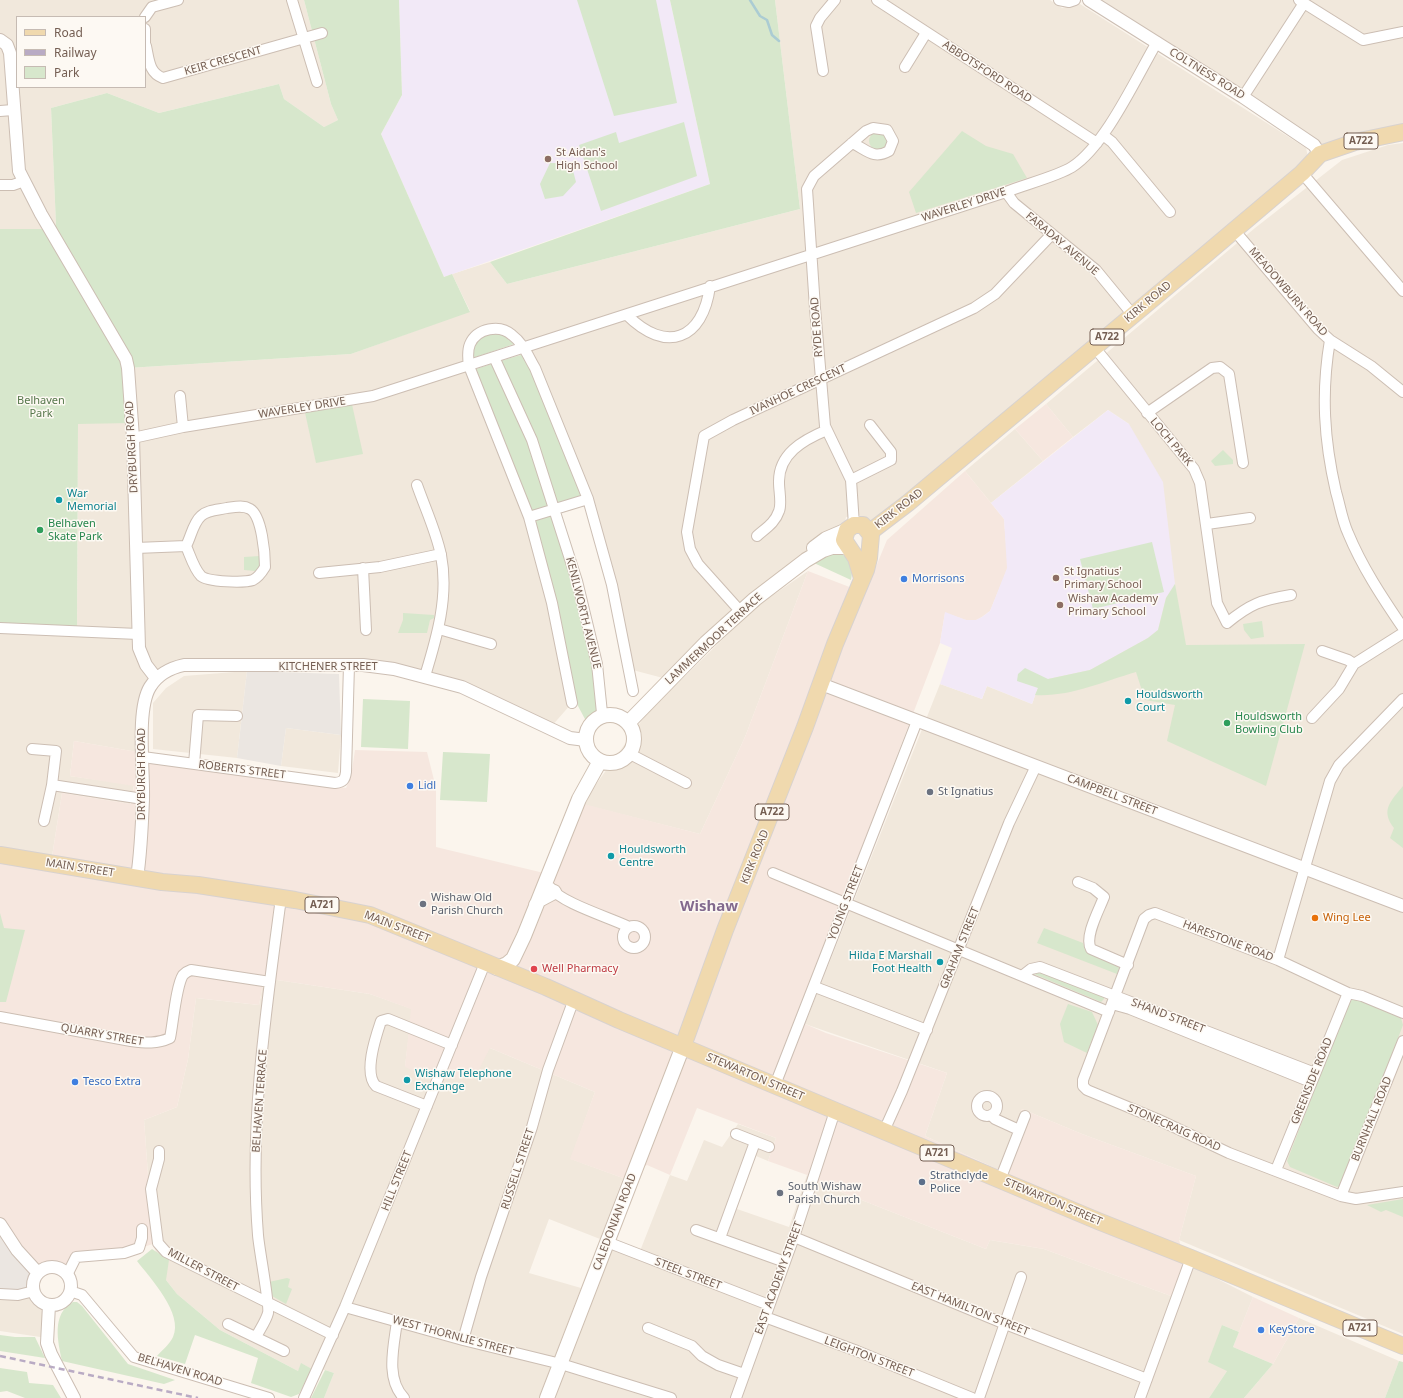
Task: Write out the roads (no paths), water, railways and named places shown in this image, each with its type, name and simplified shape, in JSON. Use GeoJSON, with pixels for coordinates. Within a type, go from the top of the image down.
{"type":"FeatureCollection","features":[{"type":"Feature","properties":{"kind":"main road","name":"KIRK ROAD"},"geometry":{"type":"LineString","coordinates":[[850,548],[861,551],[869,546],[870,537],[902,508],[1302,173],[1320,154],[1355,142],[1403,132]]}},
{"type":"Feature","properties":{"kind":"main road","name":"KIRK ROAD"},"geometry":{"type":"LineString","coordinates":[[683,1046],[725,930],[766,830],[869,558],[870,537],[863,526],[850,527]]}},
{"type":"Feature","properties":{"kind":"main road","name":"LAMMERMOOR TERRACE"},"geometry":{"type":"LineString","coordinates":[[806,560],[811,551],[819,544],[850,527]]}},
{"type":"Feature","properties":{"kind":"main road"},"geometry":{"type":"LineString","coordinates":[[850,527],[844,536],[856,558],[862,578]]}},
{"type":"Feature","properties":{"kind":"main road","name":"LAMMERMOOR TERRACE"},"geometry":{"type":"LineString","coordinates":[[628,723],[701,649],[741,612],[806,560],[832,547],[850,548]]}},
{"type":"Feature","properties":{"kind":"main road"},"geometry":{"type":"LineString","coordinates":[[614,715],[623,719],[632,729],[634,737],[633,746],[630,754],[621,761],[610,763],[600,761],[592,756],[586,740],[590,726],[599,718],[614,715]]}},
{"type":"Feature","properties":{"kind":"main road"},"geometry":{"type":"LineString","coordinates":[[491,965],[507,964],[513,958],[524,936],[583,790],[600,761]]}},
{"type":"Feature","properties":{"kind":"main road","name":"MAIN STREET"},"geometry":{"type":"LineString","coordinates":[[0,855],[137,878],[333,906],[370,915],[574,998],[619,1020],[683,1046]]}},
{"type":"Feature","properties":{"kind":"main road"},"geometry":{"type":"LineString","coordinates":[[535,907],[539,900],[554,892]]}},
{"type":"Feature","properties":{"kind":"main road","name":"STEWARTON STREET"},"geometry":{"type":"LineString","coordinates":[[683,1046],[1098,1221],[1192,1258],[1403,1346]]}},
{"type":"Feature","properties":{"kind":"main road","name":"CALEDONIAN ROAD"},"geometry":{"type":"LineString","coordinates":[[547,1398],[683,1046]]}},
{"type":"Feature","properties":{"kind":"street"},"geometry":{"type":"LineString","coordinates":[[146,16],[152,7],[178,0]]}},
{"type":"Feature","properties":{"kind":"street"},"geometry":{"type":"LineString","coordinates":[[292,0],[316,82]]}},
{"type":"Feature","properties":{"kind":"street"},"geometry":{"type":"LineString","coordinates":[[823,71],[816,26],[820,18],[835,0]]}},
{"type":"Feature","properties":{"kind":"street","name":"ABBOTSFORD ROAD"},"geometry":{"type":"LineString","coordinates":[[877,0],[926,33],[1100,139],[1112,142],[1170,212]]}},
{"type":"Feature","properties":{"kind":"street"},"geometry":{"type":"LineString","coordinates":[[1059,0],[1069,2],[1075,0]]}},
{"type":"Feature","properties":{"kind":"street","name":"COLTNESS ROAD"},"geometry":{"type":"LineString","coordinates":[[1089,0],[1243,97],[1314,145],[1320,154]]}},
{"type":"Feature","properties":{"kind":"street"},"geometry":{"type":"LineString","coordinates":[[1243,97],[1302,2],[1363,40],[1403,32]]}},
{"type":"Feature","properties":{"kind":"street","name":"KEIR CRESCENT"},"geometry":{"type":"LineString","coordinates":[[146,46],[150,68],[156,76],[163,78],[322,33]]}},
{"type":"Feature","properties":{"kind":"street"},"geometry":{"type":"LineString","coordinates":[[905,68],[926,33]]}},
{"type":"Feature","properties":{"kind":"street","name":"DRYBURGH ROAD"},"geometry":{"type":"LineString","coordinates":[[0,40],[7,45],[14,75],[13,110],[16,157],[19,171],[53,236],[126,359],[128,368],[133,438],[138,634],[142,656],[156,678],[147,692],[142,708],[142,846],[137,878]]}},
{"type":"Feature","properties":{"kind":"street","name":"WAVERLEY DRIVE"},"geometry":{"type":"LineString","coordinates":[[133,438],[183,427],[373,396],[627,315],[710,286],[812,255],[1006,192],[1070,168],[1085,158],[1100,139],[1157,42]]}},
{"type":"Feature","properties":{"kind":"street"},"geometry":{"type":"LineString","coordinates":[[0,111],[13,110]]}},
{"type":"Feature","properties":{"kind":"street","name":"RYDE ROAD"},"geometry":{"type":"LineString","coordinates":[[850,527],[851,480],[827,430],[821,380],[807,189],[814,176],[852,143]]}},
{"type":"Feature","properties":{"kind":"street"},"geometry":{"type":"LineString","coordinates":[[1302,173],[1403,291]]}},
{"type":"Feature","properties":{"kind":"street"},"geometry":{"type":"LineString","coordinates":[[0,185],[13,185],[24,181]]}},
{"type":"Feature","properties":{"kind":"street","name":"FARADAY AVENUE"},"geometry":{"type":"LineString","coordinates":[[1006,192],[1014,203],[1096,270],[1133,315]]}},
{"type":"Feature","properties":{"kind":"street","name":"MEADOWBURN ROAD"},"geometry":{"type":"LineString","coordinates":[[1234,230],[1318,330],[1330,340],[1372,366],[1403,392]]}},
{"type":"Feature","properties":{"kind":"street","name":"IVANHOE CRESCENT"},"geometry":{"type":"LineString","coordinates":[[741,612],[698,564],[690,549],[687,532],[704,436],[733,420],[983,303],[995,294],[1052,234]]}},
{"type":"Feature","properties":{"kind":"street"},"geometry":{"type":"LineString","coordinates":[[627,315],[639,328],[655,336],[674,338],[689,330],[701,318],[708,303],[710,286]]}},
{"type":"Feature","properties":{"kind":"street"},"geometry":{"type":"LineString","coordinates":[[572,703],[552,603],[529,517],[469,366],[468,355],[473,340],[481,332],[493,328],[503,329],[511,334],[524,348],[538,375],[588,499],[612,584],[633,691]]}},
{"type":"Feature","properties":{"kind":"street"},"geometry":{"type":"LineString","coordinates":[[1330,340],[1325,367],[1324,416],[1328,459],[1340,508],[1347,531],[1360,560],[1378,591],[1403,628]]}},
{"type":"Feature","properties":{"kind":"street","name":"LOCH PARK"},"geometry":{"type":"LineString","coordinates":[[1094,348],[1194,469],[1200,483],[1217,603],[1227,623],[1242,610],[1261,601],[1290,595]]}},
{"type":"Feature","properties":{"kind":"street","name":"KENILWORTH AVENUE"},"geometry":{"type":"LineString","coordinates":[[494,357],[532,440],[577,581],[597,664],[602,713],[599,718]]}},
{"type":"Feature","properties":{"kind":"street"},"geometry":{"type":"LineString","coordinates":[[1147,413],[1212,368],[1220,367],[1229,374],[1243,463]]}},
{"type":"Feature","properties":{"kind":"street"},"geometry":{"type":"LineString","coordinates":[[180,396],[183,427]]}},
{"type":"Feature","properties":{"kind":"street"},"geometry":{"type":"LineString","coordinates":[[851,480],[891,460],[891,452],[870,425]]}},
{"type":"Feature","properties":{"kind":"street"},"geometry":{"type":"LineString","coordinates":[[757,536],[773,523],[780,509],[779,478],[781,466],[793,447],[809,437],[827,430]]}},
{"type":"Feature","properties":{"kind":"street"},"geometry":{"type":"LineString","coordinates":[[417,485],[441,554],[443,568],[442,606],[439,629],[425,676]]}},
{"type":"Feature","properties":{"kind":"street"},"geometry":{"type":"LineString","coordinates":[[529,517],[588,499]]}},
{"type":"Feature","properties":{"kind":"street"},"geometry":{"type":"LineString","coordinates":[[239,506],[246,507],[258,518],[265,567],[258,577],[252,580],[210,581],[201,576],[186,546],[191,537],[196,521],[204,514],[239,506]]}},
{"type":"Feature","properties":{"kind":"street"},"geometry":{"type":"LineString","coordinates":[[1207,524],[1250,518]]}},
{"type":"Feature","properties":{"kind":"street"},"geometry":{"type":"LineString","coordinates":[[136,548],[186,546]]}},
{"type":"Feature","properties":{"kind":"street"},"geometry":{"type":"LineString","coordinates":[[319,573],[395,565],[441,554]]}},
{"type":"Feature","properties":{"kind":"street"},"geometry":{"type":"LineString","coordinates":[[363,568],[366,630]]}},
{"type":"Feature","properties":{"kind":"street"},"geometry":{"type":"LineString","coordinates":[[0,628],[138,634]]}},
{"type":"Feature","properties":{"kind":"street"},"geometry":{"type":"LineString","coordinates":[[439,629],[491,644]]}},
{"type":"Feature","properties":{"kind":"street"},"geometry":{"type":"LineString","coordinates":[[1312,718],[1340,689],[1354,664],[1403,633]]}},
{"type":"Feature","properties":{"kind":"street"},"geometry":{"type":"LineString","coordinates":[[1322,651],[1348,660],[1354,664]]}},
{"type":"Feature","properties":{"kind":"street","name":"KITCHENER STREET"},"geometry":{"type":"LineString","coordinates":[[156,678],[171,668],[184,665],[349,665],[381,667],[425,676],[462,687],[570,738],[586,740]]}},
{"type":"Feature","properties":{"kind":"street","name":"ROBERTS STREET"},"geometry":{"type":"LineString","coordinates":[[143,757],[335,783],[341,782],[345,779],[346,772],[349,665]]}},
{"type":"Feature","properties":{"kind":"street","name":"CAMPBELL STREET"},"geometry":{"type":"LineString","coordinates":[[821,684],[1403,906]]}},
{"type":"Feature","properties":{"kind":"street"},"geometry":{"type":"LineString","coordinates":[[1278,960],[1330,781],[1339,765],[1403,699]]}},
{"type":"Feature","properties":{"kind":"street"},"geometry":{"type":"LineString","coordinates":[[194,764],[198,715],[237,716]]}},
{"type":"Feature","properties":{"kind":"street","name":"YOUNG STREET"},"geometry":{"type":"LineString","coordinates":[[775,1085],[917,721]]}},
{"type":"Feature","properties":{"kind":"street"},"geometry":{"type":"LineString","coordinates":[[32,749],[56,751],[52,785],[44,821]]}},
{"type":"Feature","properties":{"kind":"street"},"geometry":{"type":"LineString","coordinates":[[630,754],[686,783]]}},
{"type":"Feature","properties":{"kind":"street","name":"GRAHAM STREET"},"geometry":{"type":"LineString","coordinates":[[884,1131],[927,1030],[1009,823],[1036,766]]}},
{"type":"Feature","properties":{"kind":"street"},"geometry":{"type":"LineString","coordinates":[[52,785],[143,798]]}},
{"type":"Feature","properties":{"kind":"street","name":"SHAND STREET"},"geometry":{"type":"LineString","coordinates":[[773,873],[1022,976],[1112,1004],[1313,1078]]}},
{"type":"Feature","properties":{"kind":"street"},"geometry":{"type":"LineString","coordinates":[[548,876],[548,883],[554,892],[629,927]]}},
{"type":"Feature","properties":{"kind":"street"},"geometry":{"type":"LineString","coordinates":[[1078,882],[1093,888],[1104,897],[1089,937],[1088,945],[1091,949],[1128,965]]}},
{"type":"Feature","properties":{"kind":"street","name":"BELHAVEN TERRACE"},"geometry":{"type":"LineString","coordinates":[[256,1337],[269,1312],[259,1247],[255,1188],[257,1113],[270,982],[281,898]]}},
{"type":"Feature","properties":{"kind":"street","name":"HARESTONE ROAD"},"geometry":{"type":"LineString","coordinates":[[1112,1004],[1128,965],[1144,919],[1155,913],[1278,960],[1348,993],[1362,996],[1403,1013]]}},
{"type":"Feature","properties":{"kind":"street","name":"HILL STREET"},"geometry":{"type":"LineString","coordinates":[[304,1398],[345,1307],[452,1045],[491,965]]}},
{"type":"Feature","properties":{"kind":"street","name":"SHAND STREET"},"geometry":{"type":"LineString","coordinates":[[1022,976],[1031,969],[1040,967],[1112,1004]]}},
{"type":"Feature","properties":{"kind":"street","name":"QUARRY STREET"},"geometry":{"type":"LineString","coordinates":[[0,1017],[149,1043],[160,1043],[170,1038],[179,988],[183,975],[187,971],[191,970],[270,982]]}},
{"type":"Feature","properties":{"kind":"street"},"geometry":{"type":"LineString","coordinates":[[814,987],[927,1030]]}},
{"type":"Feature","properties":{"kind":"street","name":"GREENSIDE ROAD"},"geometry":{"type":"LineString","coordinates":[[1276,1170],[1348,993]]}},
{"type":"Feature","properties":{"kind":"street","name":"RUSSELL STREET"},"geometry":{"type":"LineString","coordinates":[[463,1340],[481,1277],[526,1144],[548,1070],[574,998]]}},
{"type":"Feature","properties":{"kind":"street","name":"STONECRAIG ROAD"},"geometry":{"type":"LineString","coordinates":[[1112,1004],[1083,1080],[1083,1086],[1087,1090],[1157,1119],[1229,1153],[1341,1196],[1356,1199],[1394,1195],[1403,1192]]}},
{"type":"Feature","properties":{"kind":"street"},"geometry":{"type":"LineString","coordinates":[[427,1106],[376,1086],[373,1083],[371,1076],[372,1048],[382,1021],[388,1019],[452,1045]]}},
{"type":"Feature","properties":{"kind":"street","name":"BURNHALL ROAD"},"geometry":{"type":"LineString","coordinates":[[1341,1196],[1403,1041]]}},
{"type":"Feature","properties":{"kind":"street","name":"EAST ACADEMY STREET"},"geometry":{"type":"LineString","coordinates":[[736,1398],[794,1237],[835,1111]]}},
{"type":"Feature","properties":{"kind":"street"},"geometry":{"type":"LineString","coordinates":[[991,1115],[995,1119],[1019,1130]]}},
{"type":"Feature","properties":{"kind":"street"},"geometry":{"type":"LineString","coordinates":[[1000,1180],[1025,1116]]}},
{"type":"Feature","properties":{"kind":"street"},"geometry":{"type":"LineString","coordinates":[[736,1134],[769,1147]]}},
{"type":"Feature","properties":{"kind":"street"},"geometry":{"type":"LineString","coordinates":[[720,1238],[755,1142]]}},
{"type":"Feature","properties":{"kind":"street","name":"MILLER STREET"},"geometry":{"type":"LineString","coordinates":[[159,1151],[159,1159],[152,1189],[158,1243],[166,1252],[333,1335]]}},
{"type":"Feature","properties":{"kind":"street"},"geometry":{"type":"LineString","coordinates":[[0,1224],[17,1250],[38,1273]]}},
{"type":"Feature","properties":{"kind":"street"},"geometry":{"type":"LineString","coordinates":[[67,1275],[76,1257],[124,1253],[139,1248],[142,1238],[142,1229]]}},
{"type":"Feature","properties":{"kind":"street"},"geometry":{"type":"LineString","coordinates":[[696,1230],[785,1262]]}},
{"type":"Feature","properties":{"kind":"street","name":"EAST HAMILTON STREET"},"geometry":{"type":"LineString","coordinates":[[794,1237],[1005,1324],[1147,1379]]}},
{"type":"Feature","properties":{"kind":"street","name":"STEEL STREET"},"geometry":{"type":"LineString","coordinates":[[607,1242],[769,1305]]}},
{"type":"Feature","properties":{"kind":"street"},"geometry":{"type":"LineString","coordinates":[[1140,1398],[1192,1258]]}},
{"type":"Feature","properties":{"kind":"street"},"geometry":{"type":"LineString","coordinates":[[51,1268],[60,1269],[67,1275],[70,1283],[70,1291],[64,1300],[54,1305],[39,1300],[34,1291],[34,1280],[38,1273],[51,1268]]}},
{"type":"Feature","properties":{"kind":"street"},"geometry":{"type":"LineString","coordinates":[[979,1398],[1021,1277]]}},
{"type":"Feature","properties":{"kind":"street"},"geometry":{"type":"LineString","coordinates":[[0,1294],[18,1295],[34,1291]]}},
{"type":"Feature","properties":{"kind":"street","name":"BELHAVEN ROAD"},"geometry":{"type":"LineString","coordinates":[[70,1291],[82,1295],[134,1357],[270,1398]]}},
{"type":"Feature","properties":{"kind":"street"},"geometry":{"type":"LineString","coordinates":[[49,1304],[47,1342],[51,1354],[74,1398]]}},
{"type":"Feature","properties":{"kind":"street","name":"WEST THORNLIE STREET"},"geometry":{"type":"LineString","coordinates":[[345,1307],[463,1340],[561,1364],[671,1398]]}},
{"type":"Feature","properties":{"kind":"street","name":"LEIGHTON STREET"},"geometry":{"type":"LineString","coordinates":[[765,1317],[857,1351],[972,1398]]}},
{"type":"Feature","properties":{"kind":"street"},"geometry":{"type":"LineString","coordinates":[[397,1321],[392,1372],[397,1389],[404,1398]]}},
{"type":"Feature","properties":{"kind":"street"},"geometry":{"type":"LineString","coordinates":[[228,1324],[284,1351]]}},
{"type":"Feature","properties":{"kind":"street"},"geometry":{"type":"LineString","coordinates":[[648,1328],[692,1346],[702,1356],[718,1365],[744,1374]]}},
{"type":"Feature","properties":{"kind":"waterway"},"geometry":{"type":"LineString","coordinates":[[750,0],[760,16],[767,20],[772,35],[779,41]]}},
{"type":"Feature","properties":{"kind":"railway"},"geometry":{"type":"LineString","coordinates":[[0,1356],[198,1398]]}},
{"type":"Feature","properties":{"kind":"place","name":"St Aidan's High School"},"geometry":{"type":"Point","coordinates":[548,159]}},
{"type":"Feature","properties":{"kind":"place","name":"War Memorial"},"geometry":{"type":"Point","coordinates":[59,500]}},
{"type":"Feature","properties":{"kind":"place","name":"Belhaven Skate Park"},"geometry":{"type":"Point","coordinates":[40,530]}},
{"type":"Feature","properties":{"kind":"place","name":"St Ignatius' Primary School"},"geometry":{"type":"Point","coordinates":[1056,578]}},
{"type":"Feature","properties":{"kind":"place","name":"Morrisons"},"geometry":{"type":"Point","coordinates":[904,579]}},
{"type":"Feature","properties":{"kind":"place","name":"Wishaw Academy Primary School"},"geometry":{"type":"Point","coordinates":[1060,605]}},
{"type":"Feature","properties":{"kind":"place","name":"Houldsworth Court"},"geometry":{"type":"Point","coordinates":[1128,701]}},
{"type":"Feature","properties":{"kind":"place","name":"Houldsworth Bowling Club"},"geometry":{"type":"Point","coordinates":[1227,723]}},
{"type":"Feature","properties":{"kind":"place","name":"Lidl"},"geometry":{"type":"Point","coordinates":[410,786]}},
{"type":"Feature","properties":{"kind":"place","name":"St Ignatius"},"geometry":{"type":"Point","coordinates":[930,792]}},
{"type":"Feature","properties":{"kind":"place","name":"Houldsworth Centre"},"geometry":{"type":"Point","coordinates":[611,856]}},
{"type":"Feature","properties":{"kind":"place","name":"Wishaw Old Parish Church"},"geometry":{"type":"Point","coordinates":[423,904]}},
{"type":"Feature","properties":{"kind":"place","name":"Wing Lee"},"geometry":{"type":"Point","coordinates":[1315,918]}},
{"type":"Feature","properties":{"kind":"place","name":"Hilda E Marshall Foot Health"},"geometry":{"type":"Point","coordinates":[940,962]}},
{"type":"Feature","properties":{"kind":"place","name":"Well Pharmacy"},"geometry":{"type":"Point","coordinates":[534,969]}},
{"type":"Feature","properties":{"kind":"place","name":"Wishaw Telephone Exchange"},"geometry":{"type":"Point","coordinates":[407,1080]}},
{"type":"Feature","properties":{"kind":"place","name":"Tesco Extra"},"geometry":{"type":"Point","coordinates":[75,1082]}},
{"type":"Feature","properties":{"kind":"place","name":"Strathclyde Police"},"geometry":{"type":"Point","coordinates":[922,1182]}},
{"type":"Feature","properties":{"kind":"place","name":"South Wishaw Parish Church"},"geometry":{"type":"Point","coordinates":[780,1193]}},
{"type":"Feature","properties":{"kind":"place","name":"KeyStore"},"geometry":{"type":"Point","coordinates":[1261,1330]}},
{"type":"Feature","properties":{"kind":"district","name":"Wishaw"},"geometry":{"type":"Point","coordinates":[709,907]}},
{"type":"Feature","properties":{"kind":"park label","name":"Belhaven Park"},"geometry":{"type":"Point","coordinates":[41,407]}}]}
